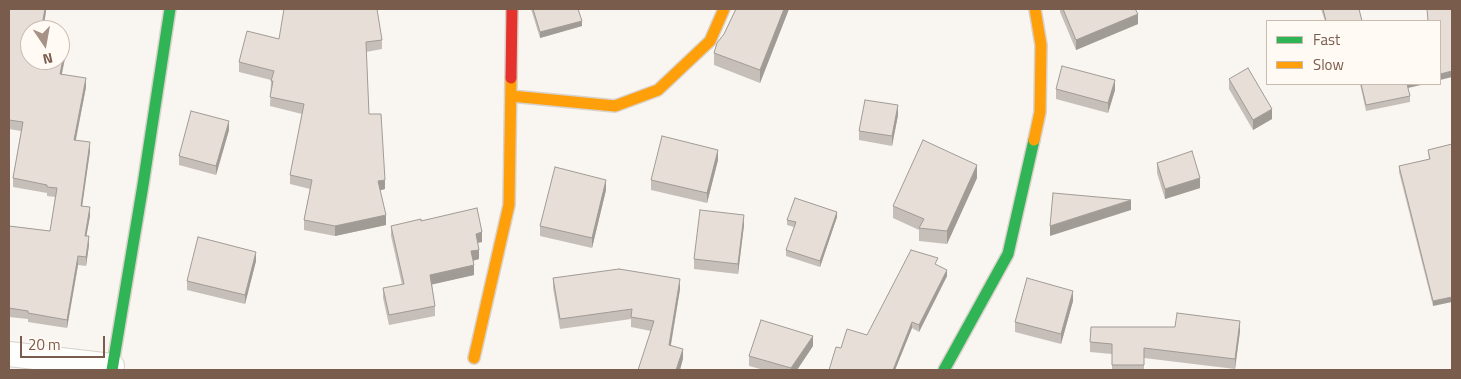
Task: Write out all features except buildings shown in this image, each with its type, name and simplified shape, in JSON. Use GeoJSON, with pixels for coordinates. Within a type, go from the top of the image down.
{"type":"FeatureCollection","features":[{"type":"Feature","properties":{"kind":"street"},"geometry":{"type":"LineString","coordinates":[[9,354],[112,368],[170,9]]}},
{"type":"Feature","properties":{"kind":"street"},"geometry":{"type":"LineString","coordinates":[[474,358],[509,205],[512,9]]}},
{"type":"Feature","properties":{"kind":"street"},"geometry":{"type":"LineString","coordinates":[[512,96],[614,106],[658,90],[710,40],[724,9]]}},
{"type":"Feature","properties":{"kind":"street"},"geometry":{"type":"LineString","coordinates":[[944,370],[1008,254],[1040,112],[1041,45],[1035,9]]}},
{"type":"Feature","properties":{"kind":"traffic: fast"},"geometry":{"type":"LineString","coordinates":[[112,370],[170,9]]}},
{"type":"Feature","properties":{"kind":"traffic: fast"},"geometry":{"type":"LineString","coordinates":[[944,370],[1008,254],[1034,140]]}},
{"type":"Feature","properties":{"kind":"traffic: slow"},"geometry":{"type":"LineString","coordinates":[[511,96],[615,106],[658,90],[710,41],[724,9]]}},
{"type":"Feature","properties":{"kind":"traffic: slow"},"geometry":{"type":"LineString","coordinates":[[1034,140],[1040,112],[1041,45],[1035,9]]}},
{"type":"Feature","properties":{"kind":"traffic: slow"},"geometry":{"type":"LineString","coordinates":[[474,358],[509,205],[511,78]]}},
{"type":"Feature","properties":{"kind":"traffic: jam"},"geometry":{"type":"LineString","coordinates":[[511,78],[512,9]]}}]}
